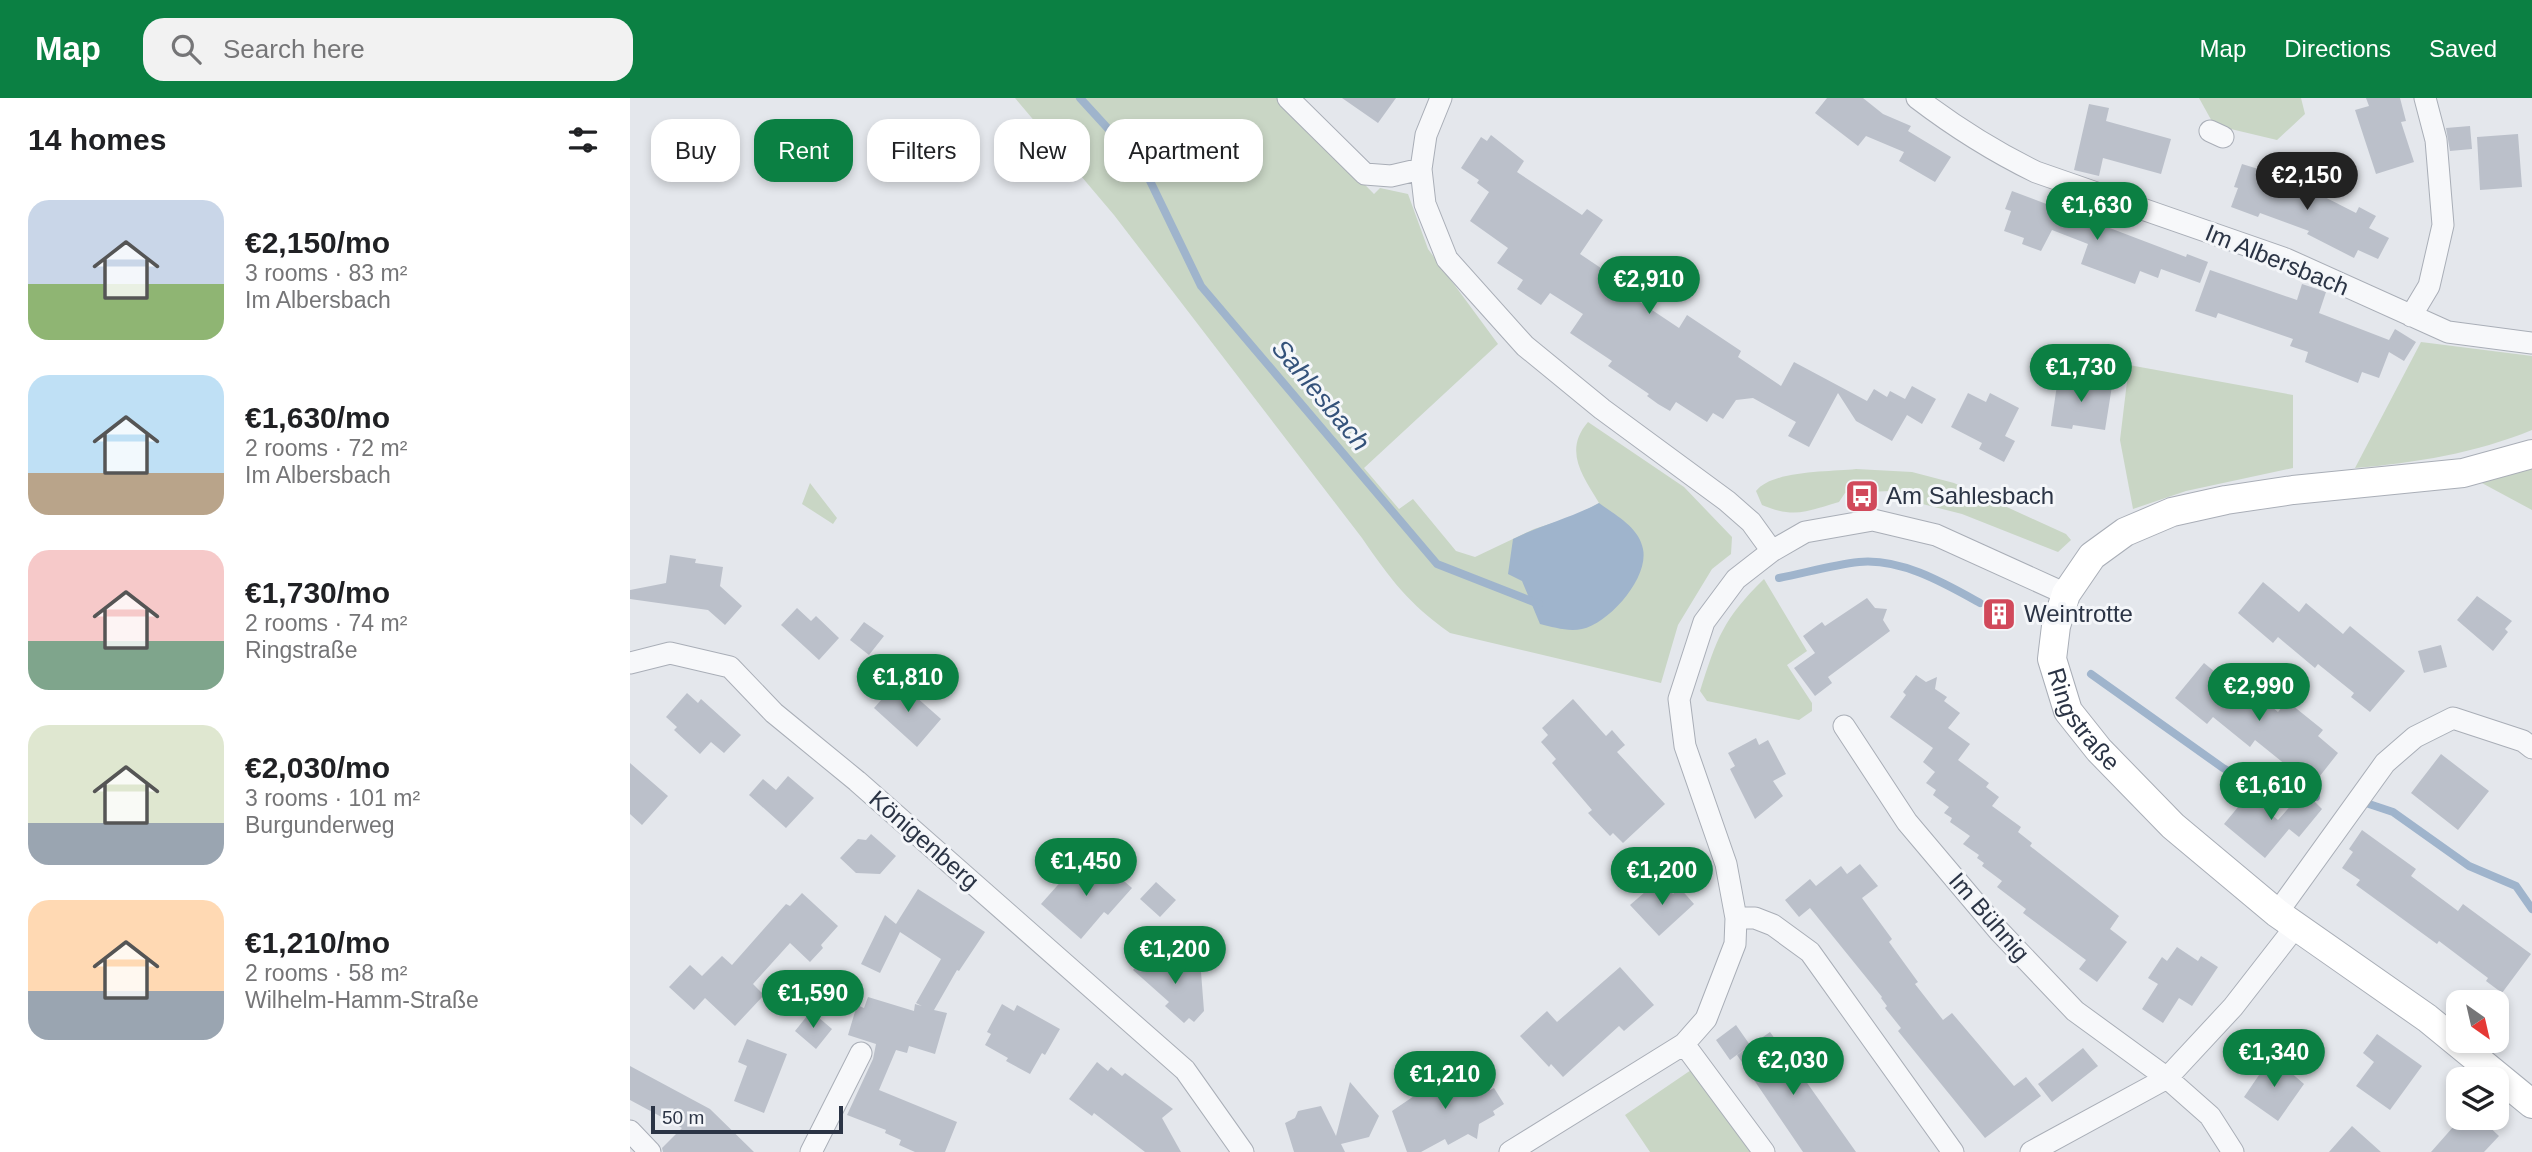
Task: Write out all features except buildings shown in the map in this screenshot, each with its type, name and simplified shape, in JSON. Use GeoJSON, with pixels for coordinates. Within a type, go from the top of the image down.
{"type":"FeatureCollection","features":[{"type":"Feature","properties":{"kind":"street"},"geometry":{"type":"LineString","coordinates":[[1288,98],[1365,174],[1391,176],[1421,169]]}},
{"type":"Feature","properties":{"kind":"street"},"geometry":{"type":"LineString","coordinates":[[1441,98],[1426,135],[1421,169],[1425,204],[1447,258],[1525,346],[1602,409],[1727,501],[1751,522],[1772,551]]}},
{"type":"Feature","properties":{"kind":"street","name":"Im Albersbach"},"geometry":{"type":"LineString","coordinates":[[1917,98],[1960,131],[2036,172],[2286,259],[2448,332],[2532,343]]}},
{"type":"Feature","properties":{"kind":"street"},"geometry":{"type":"LineString","coordinates":[[2411,316],[2429,286],[2443,225],[2436,140],[2425,98]]}},
{"type":"Feature","properties":{"kind":"street","name":"Ringstraße"},"geometry":{"type":"LineString","coordinates":[[2532,454],[2463,473],[2292,490],[2225,500],[2172,512],[2126,532],[2092,556],[2066,594],[2056,626],[2052,659],[2068,711],[2099,750],[2173,826],[2287,919],[2427,1018],[2532,1104]]}},
{"type":"Feature","properties":{"kind":"street"},"geometry":{"type":"LineString","coordinates":[[1510,1152],[1684,1044],[1706,1019],[1735,944],[1737,918],[1726,864],[1685,746],[1679,699],[1704,622],[1736,579],[1772,551],[1805,532],[1873,520],[1936,535],[2066,594]]}},
{"type":"Feature","properties":{"kind":"street","name":"Königenberg"},"geometry":{"type":"LineString","coordinates":[[630,663],[670,653],[730,667],[774,713],[867,790],[1185,1070],[1243,1152]]}},
{"type":"Feature","properties":{"kind":"street"},"geometry":{"type":"LineString","coordinates":[[2031,1152],[2167,1077],[2233,1007],[2385,763],[2415,737],[2453,718],[2523,741],[2532,748]]}},
{"type":"Feature","properties":{"kind":"street","name":"Im Bühnig"},"geometry":{"type":"LineString","coordinates":[[1844,726],[1907,821],[1999,931],[2075,1011],[2167,1077],[2210,1116],[2234,1152]]}},
{"type":"Feature","properties":{"kind":"street"},"geometry":{"type":"LineString","coordinates":[[1737,918],[1755,918],[1773,925],[1810,952],[1953,1152]]}},
{"type":"Feature","properties":{"kind":"street"},"geometry":{"type":"LineString","coordinates":[[1684,1044],[1764,1152]]}},
{"type":"Feature","properties":{"kind":"street"},"geometry":{"type":"LineString","coordinates":[[811,1152],[861,1053]]}},
{"type":"Feature","properties":{"kind":"street"},"geometry":{"type":"LineString","coordinates":[[630,1131],[650,1152]]}},
{"type":"Feature","properties":{"kind":"green space"},"geometry":{"type":"Polygon","coordinates":[[[1015,98],[1280,98],[1374,194],[1380,188],[1408,194],[1428,249],[1498,344],[1364,468],[1399,509],[1413,499],[1456,551],[1475,557],[1534,529],[1575,516],[1599,503],[1582,473],[1576,453],[1577,443],[1588,422],[1684,487],[1732,537],[1731,554],[1712,569],[1678,625],[1661,683],[1450,633],[1411,601],[1086,182],[1090,182],[1090,119],[1033,119],[1015,98]]]}},
{"type":"Feature","properties":{"kind":"green space"},"geometry":{"type":"Polygon","coordinates":[[[2199,98],[2301,98],[2305,114],[2277,140],[2214,125],[2199,98]]]}},
{"type":"Feature","properties":{"kind":"green space"},"geometry":{"type":"Polygon","coordinates":[[[2421,342],[2532,356],[2532,430],[2445,456],[2355,468],[2421,342]]]}},
{"type":"Feature","properties":{"kind":"green space"},"geometry":{"type":"Polygon","coordinates":[[[2129,365],[2293,395],[2293,468],[2186,491],[2133,509],[2120,440],[2129,365]]]}},
{"type":"Feature","properties":{"kind":"green space"},"geometry":{"type":"Polygon","coordinates":[[[2532,465],[2532,510],[2480,482],[2532,465]]]}},
{"type":"Feature","properties":{"kind":"green space"},"geometry":{"type":"Polygon","coordinates":[[[1856,469],[1912,472],[1954,483],[2066,534],[2071,540],[2058,552],[1962,514],[1891,496],[1890,491],[1845,493],[1839,502],[1792,513],[1762,505],[1756,491],[1764,484],[1788,476],[1856,469]]]}},
{"type":"Feature","properties":{"kind":"green space"},"geometry":{"type":"Polygon","coordinates":[[[810,483],[837,518],[833,524],[802,504],[810,483]]]}},
{"type":"Feature","properties":{"kind":"green space"},"geometry":{"type":"Polygon","coordinates":[[[1764,579],[1807,651],[1787,665],[1812,703],[1812,711],[1799,720],[1707,701],[1700,691],[1723,630],[1739,606],[1764,579]]]}},
{"type":"Feature","properties":{"kind":"green space"},"geometry":{"type":"Polygon","coordinates":[[[1694,1068],[1750,1152],[1650,1152],[1625,1115],[1694,1068]]]}},
{"type":"Feature","properties":{"kind":"water"},"geometry":{"type":"Polygon","coordinates":[[[1599,503],[1626,522],[1637,534],[1643,549],[1640,573],[1625,598],[1593,625],[1571,630],[1540,624],[1522,581],[1508,574],[1513,539],[1599,503]]]}},
{"type":"Feature","properties":{"kind":"waterway","name":"Sahlesbach"},"geometry":{"type":"LineString","coordinates":[[1080,98],[1112,133],[1137,154],[1201,286],[1437,564],[1539,604]]}},
{"type":"Feature","properties":{"kind":"waterway","name":"Sahlesbach"},"geometry":{"type":"LineString","coordinates":[[1779,578],[1849,563],[1875,562],[1922,574],[1980,603]]}},
{"type":"Feature","properties":{"kind":"waterway","name":"Sahlesbach"},"geometry":{"type":"LineString","coordinates":[[2091,674],[2223,768],[2276,796],[2316,797]]}},
{"type":"Feature","properties":{"kind":"waterway","name":"Sahlesbach"},"geometry":{"type":"LineString","coordinates":[[2369,804],[2393,812],[2469,866],[2516,886],[2532,909]]}},
{"type":"Feature","properties":{"kind":"place","name":"Am Sahlesbach"},"geometry":{"type":"Point","coordinates":[1862,496]}},
{"type":"Feature","properties":{"kind":"place","name":"Weintrotte"},"geometry":{"type":"Point","coordinates":[1999,614]}}]}
